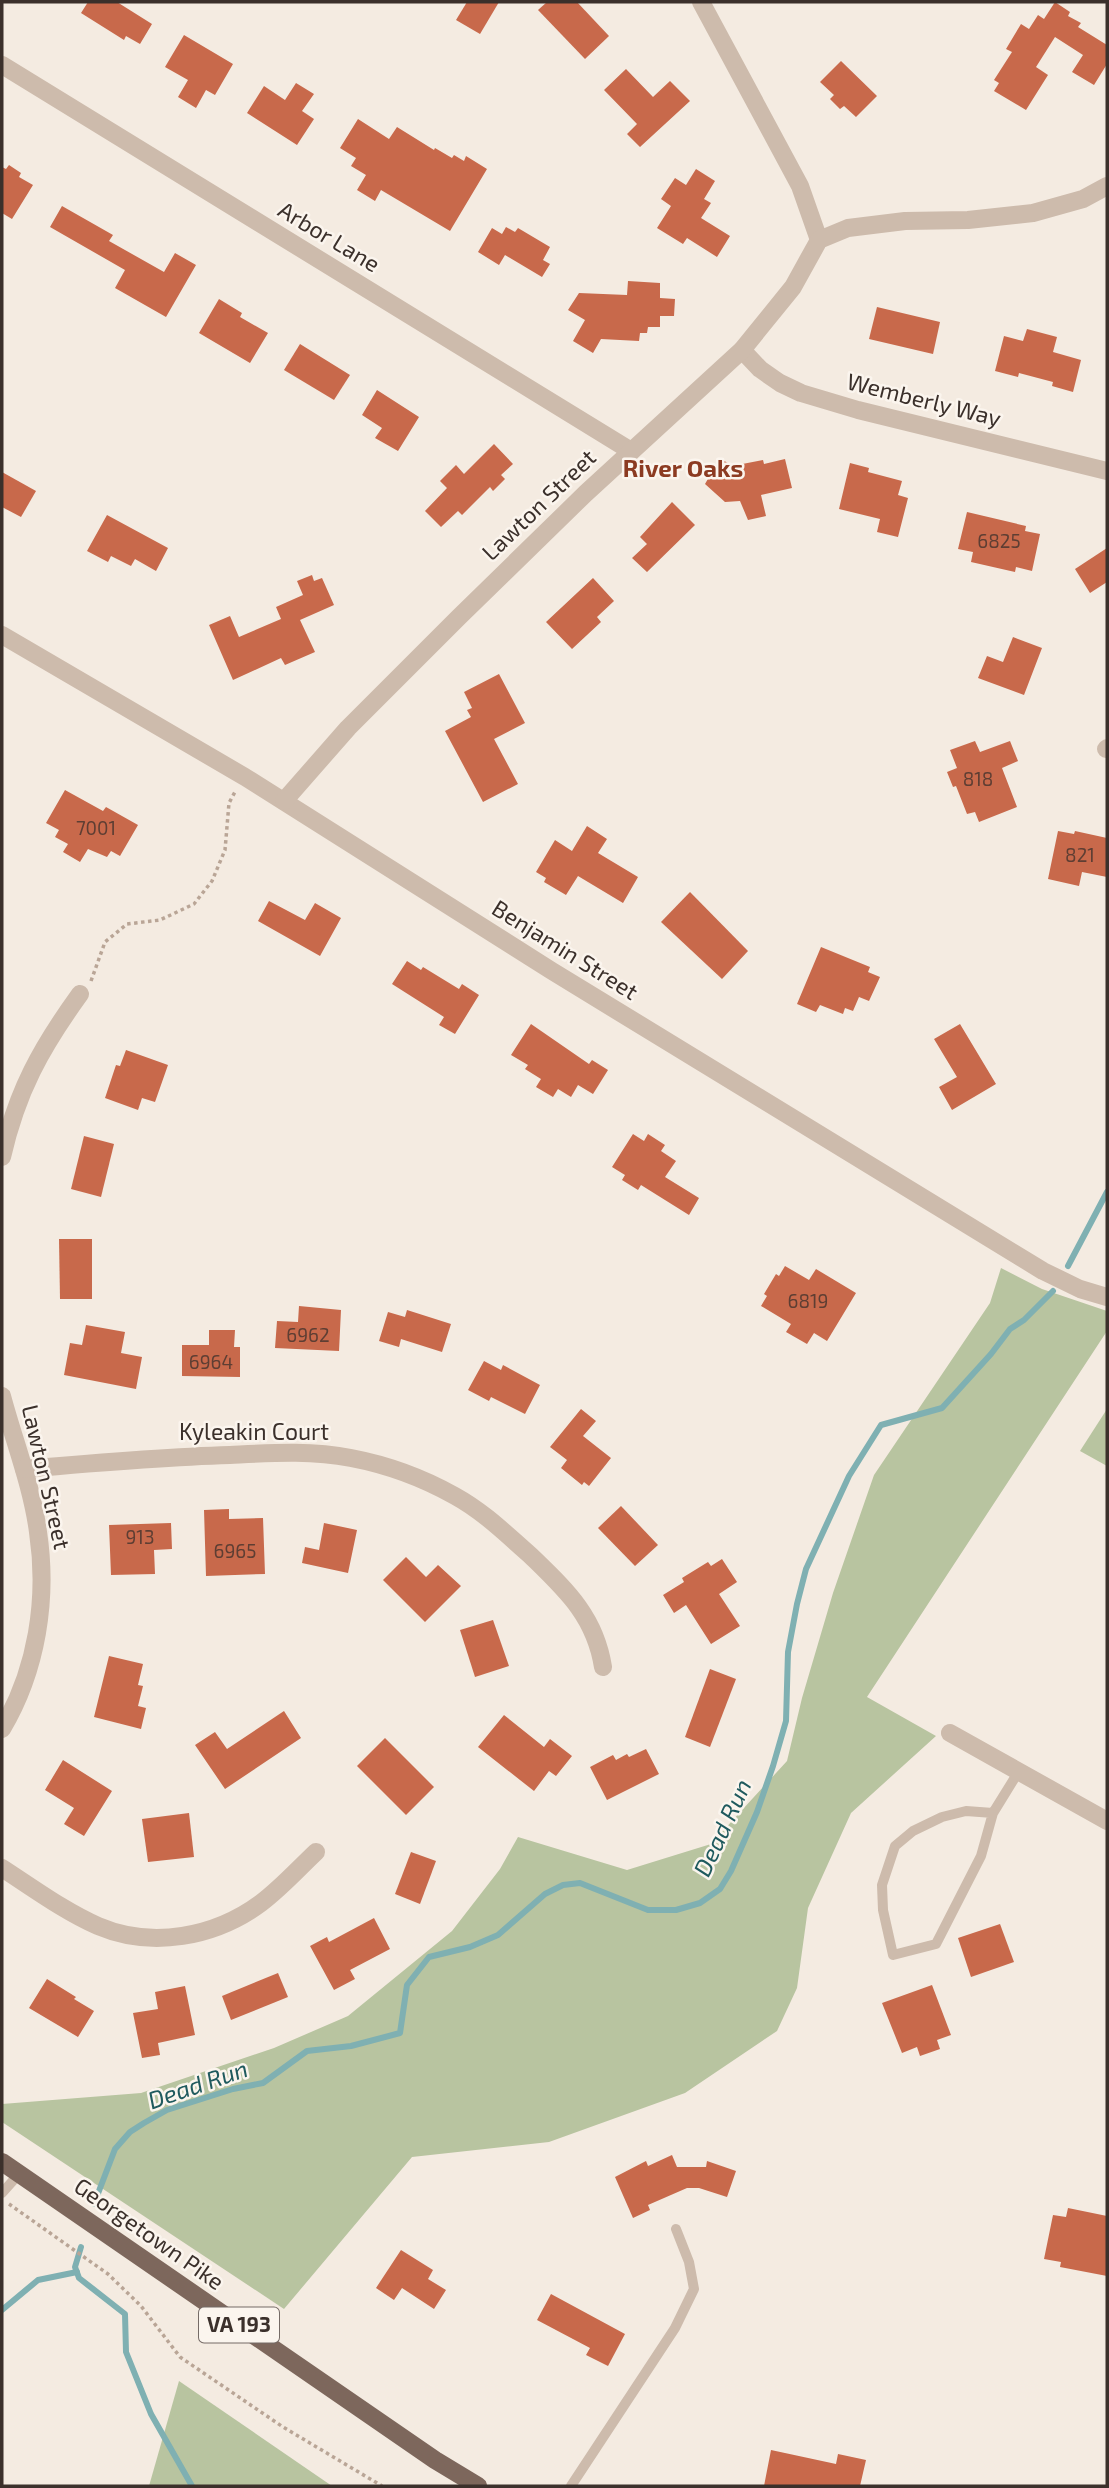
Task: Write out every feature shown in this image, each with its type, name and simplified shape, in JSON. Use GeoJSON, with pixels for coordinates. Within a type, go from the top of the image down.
{"type":"FeatureCollection","features":[{"type":"Feature","properties":{"kind":"main road","name":"Georgetown Pike"},"geometry":{"type":"LineString","coordinates":[[2,2162],[424,2452],[478,2486]]}},
{"type":"Feature","properties":{"kind":"street"},"geometry":{"type":"LineString","coordinates":[[701,2],[800,186],[819,240],[848,228],[893,222],[968,220],[1033,213],[1083,199],[1107,186]]}},
{"type":"Feature","properties":{"kind":"street","name":"Arbor Lane"},"geometry":{"type":"LineString","coordinates":[[2,65],[631,451]]}},
{"type":"Feature","properties":{"kind":"street","name":"Lawton Street"},"geometry":{"type":"LineString","coordinates":[[284,801],[358,719],[518,559],[742,350],[793,287],[819,240]]}},
{"type":"Feature","properties":{"kind":"street","name":"Wemberly Way"},"geometry":{"type":"LineString","coordinates":[[742,350],[760,369],[801,393],[858,410],[1107,471]]}},
{"type":"Feature","properties":{"kind":"street","name":"Benjamin Street"},"geometry":{"type":"LineString","coordinates":[[2,635],[245,776],[681,1051],[1043,1271],[1080,1289],[1107,1297]]}},
{"type":"Feature","properties":{"kind":"street"},"geometry":{"type":"LineString","coordinates":[[2,1157],[5,1127],[36,1059],[80,994]]}},
{"type":"Feature","properties":{"kind":"street","name":"Lawton Street"},"geometry":{"type":"LineString","coordinates":[[2,1396],[24,1469],[38,1529],[42,1568],[41,1609],[34,1650],[22,1689],[2,1729]]}},
{"type":"Feature","properties":{"kind":"street","name":"Kyleakin Court"},"geometry":{"type":"LineString","coordinates":[[24,1469],[172,1457],[292,1452],[349,1457],[386,1466],[457,1497],[491,1519],[535,1560],[590,1622],[599,1644],[603,1667]]}},
{"type":"Feature","properties":{"kind":"street"},"geometry":{"type":"LineString","coordinates":[[950,1734],[1107,1821]]}},
{"type":"Feature","properties":{"kind":"street"},"geometry":{"type":"LineString","coordinates":[[2,1868],[77,1916],[101,1927],[129,1935],[158,1938],[211,1930],[238,1918],[262,1902],[316,1852]]}},
{"type":"Feature","properties":{"kind":"lane"},"geometry":{"type":"LineString","coordinates":[[992,1813],[966,1811],[942,1817],[913,1831],[895,1846],[882,1885],[883,1910],[893,1955],[936,1944],[981,1856],[992,1813],[1019,1772]]}},
{"type":"Feature","properties":{"kind":"lane"},"geometry":{"type":"LineString","coordinates":[[2,2193],[19,2174]]}},
{"type":"Feature","properties":{"kind":"lane"},"geometry":{"type":"LineString","coordinates":[[571,2486],[676,2329],[694,2289],[689,2262],[676,2229]]}},
{"type":"Feature","properties":{"kind":"path"},"geometry":{"type":"LineString","coordinates":[[80,994],[90,985],[105,942],[127,924],[160,919],[194,904],[212,881],[225,849],[229,803],[245,776]]}},
{"type":"Feature","properties":{"kind":"path"},"geometry":{"type":"LineString","coordinates":[[2,2199],[95,2263],[141,2306],[180,2357],[283,2427],[382,2486]]}},
{"type":"Feature","properties":{"kind":"green space"},"geometry":{"type":"Polygon","coordinates":[[[1001,1268],[1042,1289],[1107,1311],[1107,1331],[867,1697],[936,1736],[851,1813],[808,1908],[797,1988],[777,2031],[685,2093],[549,2142],[412,2157],[284,2309],[2,2122],[2,2104],[141,2093],[274,2048],[348,2016],[452,1931],[500,1869],[518,1837],[627,1870],[711,1844],[787,1761],[802,1698],[833,1593],[874,1475],[990,1303],[1001,1268]]]}},
{"type":"Feature","properties":{"kind":"green space"},"geometry":{"type":"Polygon","coordinates":[[[1107,1409],[1107,1466],[1080,1451],[1107,1409]]]}},
{"type":"Feature","properties":{"kind":"green space"},"geometry":{"type":"Polygon","coordinates":[[[179,2381],[332,2486],[149,2486],[179,2381]]]}},
{"type":"Feature","properties":{"kind":"building"},"geometry":{"type":"Polygon","coordinates":[[[88,2],[117,2],[152,24],[140,44],[126,36],[124,40],[81,13],[88,2]]]}},
{"type":"Feature","properties":{"kind":"building"},"geometry":{"type":"Polygon","coordinates":[[[467,2],[499,2],[480,34],[456,20],[467,2]]]}},
{"type":"Feature","properties":{"kind":"building"},"geometry":{"type":"Polygon","coordinates":[[[547,2],[577,2],[609,36],[585,59],[538,10],[547,2]]]}},
{"type":"Feature","properties":{"kind":"building"},"geometry":{"type":"Polygon","coordinates":[[[1055,2],[1070,12],[1068,16],[1081,23],[1078,27],[1107,45],[1107,64],[1094,85],[1072,72],[1083,55],[1055,37],[1036,67],[1048,75],[1026,110],[994,91],[999,83],[994,80],[1012,52],[1006,49],[1021,24],[1029,29],[1038,15],[1044,19],[1055,2]]]}},
{"type":"Feature","properties":{"kind":"building"},"geometry":{"type":"Polygon","coordinates":[[[184,35],[233,64],[215,95],[206,90],[196,108],[178,97],[188,80],[165,67],[184,35]]]}},
{"type":"Feature","properties":{"kind":"building"},"geometry":{"type":"Polygon","coordinates":[[[841,61],[877,96],[856,117],[844,106],[840,109],[830,99],[834,95],[820,82],[841,61]]]}},
{"type":"Feature","properties":{"kind":"building"},"geometry":{"type":"Polygon","coordinates":[[[626,69],[653,97],[670,81],[690,101],[640,147],[627,134],[637,124],[604,90],[626,69]]]}},
{"type":"Feature","properties":{"kind":"building"},"geometry":{"type":"Polygon","coordinates":[[[296,83],[314,94],[302,111],[314,119],[297,145],[247,113],[264,86],[285,100],[296,83]]]}},
{"type":"Feature","properties":{"kind":"building"},"geometry":{"type":"Polygon","coordinates":[[[358,119],[389,139],[397,127],[434,150],[435,148],[452,158],[454,155],[464,161],[466,156],[487,169],[450,231],[381,190],[375,201],[357,190],[366,175],[351,166],[356,158],[340,148],[358,119]]]}},
{"type":"Feature","properties":{"kind":"building"},"geometry":{"type":"Polygon","coordinates":[[[9,165],[21,173],[19,177],[33,185],[12,219],[2,213],[2,167],[6,169],[9,165]]]}},
{"type":"Feature","properties":{"kind":"building"},"geometry":{"type":"Polygon","coordinates":[[[696,169],[715,181],[704,199],[711,203],[701,218],[730,236],[717,257],[687,238],[683,244],[657,228],[671,206],[661,199],[675,178],[686,185],[696,169]]]}},
{"type":"Feature","properties":{"kind":"building"},"geometry":{"type":"Polygon","coordinates":[[[62,206],[113,235],[109,241],[164,272],[175,253],[196,265],[166,317],[115,288],[125,270],[50,227],[62,206]]]}},
{"type":"Feature","properties":{"kind":"building"},"geometry":{"type":"Polygon","coordinates":[[[506,227],[515,232],[518,228],[550,247],[543,260],[550,264],[542,277],[505,255],[499,265],[478,252],[492,228],[502,234],[506,227]]]}},
{"type":"Feature","properties":{"kind":"building"},"geometry":{"type":"Polygon","coordinates":[[[628,281],[660,283],[660,298],[675,299],[674,316],[660,316],[660,327],[648,327],[647,333],[640,333],[639,341],[601,339],[593,353],[573,341],[585,320],[568,310],[579,293],[627,295],[628,281]]]}},
{"type":"Feature","properties":{"kind":"building"},"geometry":{"type":"Polygon","coordinates":[[[219,299],[242,313],[240,317],[268,333],[250,363],[199,333],[219,299]]]}},
{"type":"Feature","properties":{"kind":"building"},"geometry":{"type":"Polygon","coordinates":[[[877,307],[940,322],[933,354],[869,339],[877,307]]]}},
{"type":"Feature","properties":{"kind":"building"},"geometry":{"type":"Polygon","coordinates":[[[1027,329],[1057,337],[1053,352],[1081,360],[1073,392],[1052,386],[1053,382],[1019,373],[1018,377],[995,371],[1004,336],[1023,341],[1027,329]]]}},
{"type":"Feature","properties":{"kind":"building"},"geometry":{"type":"Polygon","coordinates":[[[300,344],[350,375],[334,400],[284,370],[300,344]]]}},
{"type":"Feature","properties":{"kind":"building"},"geometry":{"type":"Polygon","coordinates":[[[377,390],[419,417],[398,451],[375,438],[382,428],[362,415],[377,390]]]}},
{"type":"Feature","properties":{"kind":"building"},"geometry":{"type":"Polygon","coordinates":[[[494,444],[513,464],[501,475],[505,479],[493,491],[490,487],[462,515],[458,511],[441,527],[425,511],[447,488],[440,481],[456,465],[464,474],[494,444]]]}},
{"type":"Feature","properties":{"kind":"building"},"geometry":{"type":"Polygon","coordinates":[[[720,458],[732,466],[763,460],[764,464],[785,459],[792,488],[761,495],[766,516],[748,520],[740,501],[725,502],[705,484],[720,458]]]}},
{"type":"Feature","properties":{"kind":"building"},"geometry":{"type":"Polygon","coordinates":[[[850,463],[869,468],[868,472],[902,481],[898,495],[908,498],[898,537],[877,532],[880,519],[839,509],[850,463]]]}},
{"type":"Feature","properties":{"kind":"building"},"geometry":{"type":"Polygon","coordinates":[[[2,472],[36,491],[21,517],[2,507],[2,472]]]}},
{"type":"Feature","properties":{"kind":"building"},"geometry":{"type":"Polygon","coordinates":[[[672,502],[695,525],[647,572],[632,558],[647,544],[640,537],[672,502]]]}},
{"type":"Feature","properties":{"kind":"building"},"geometry":{"type":"Polygon","coordinates":[[[967,512],[1026,526],[1025,531],[1040,534],[1032,571],[1016,567],[1015,572],[971,562],[973,552],[958,549],[967,512]]]}},
{"type":"Feature","properties":{"kind":"building"},"geometry":{"type":"Polygon","coordinates":[[[107,515],[168,548],[156,571],[135,559],[131,566],[111,556],[108,562],[87,551],[107,515]]]}},
{"type":"Feature","properties":{"kind":"building"},"geometry":{"type":"Polygon","coordinates":[[[1107,548],[1107,582],[1090,593],[1075,569],[1107,548]]]}},
{"type":"Feature","properties":{"kind":"building"},"geometry":{"type":"Polygon","coordinates":[[[312,575],[314,581],[322,578],[334,605],[300,620],[315,652],[285,665],[281,658],[233,680],[209,625],[230,616],[239,637],[281,619],[276,607],[303,595],[297,581],[312,575]]]}},
{"type":"Feature","properties":{"kind":"building"},"geometry":{"type":"Polygon","coordinates":[[[593,578],[614,601],[597,617],[601,622],[572,649],[546,622],[593,578]]]}},
{"type":"Feature","properties":{"kind":"building"},"geometry":{"type":"Polygon","coordinates":[[[1013,637],[1042,648],[1024,695],[978,678],[987,656],[1003,662],[1013,637]]]}},
{"type":"Feature","properties":{"kind":"building"},"geometry":{"type":"Polygon","coordinates":[[[499,674],[525,723],[494,739],[518,784],[483,802],[445,731],[471,717],[467,710],[472,708],[464,692],[499,674]]]}},
{"type":"Feature","properties":{"kind":"building"},"geometry":{"type":"Polygon","coordinates":[[[975,741],[980,752],[1010,741],[1018,761],[1002,768],[1017,807],[979,822],[975,812],[967,814],[956,786],[953,787],[947,772],[957,768],[950,750],[975,741]]]}},
{"type":"Feature","properties":{"kind":"building"},"geometry":{"type":"Polygon","coordinates":[[[65,790],[103,811],[106,807],[138,825],[120,856],[111,851],[107,857],[88,849],[80,862],[63,852],[68,844],[55,837],[59,830],[46,823],[65,790]]]}},
{"type":"Feature","properties":{"kind":"building"},"geometry":{"type":"Polygon","coordinates":[[[587,826],[607,839],[598,853],[638,877],[623,903],[578,876],[566,895],[544,882],[546,878],[536,872],[555,840],[572,851],[587,826]]]}},
{"type":"Feature","properties":{"kind":"building"},"geometry":{"type":"Polygon","coordinates":[[[1058,831],[1074,834],[1075,831],[1107,838],[1107,877],[1082,872],[1079,886],[1048,879],[1058,831]]]}},
{"type":"Feature","properties":{"kind":"building"},"geometry":{"type":"Polygon","coordinates":[[[690,892],[748,951],[722,979],[661,922],[690,892]]]}},
{"type":"Feature","properties":{"kind":"building"},"geometry":{"type":"Polygon","coordinates":[[[269,901],[305,920],[315,903],[341,918],[320,956],[258,921],[269,901]]]}},
{"type":"Feature","properties":{"kind":"building"},"geometry":{"type":"Polygon","coordinates":[[[821,947],[870,967],[868,972],[880,977],[869,1001],[859,997],[853,1011],[845,1008],[843,1014],[820,1005],[816,1012],[797,1004],[821,947]]]}},
{"type":"Feature","properties":{"kind":"building"},"geometry":{"type":"Polygon","coordinates":[[[407,961],[421,970],[423,967],[459,989],[462,984],[479,995],[455,1034],[439,1025],[444,1017],[392,984],[407,961]]]}},
{"type":"Feature","properties":{"kind":"building"},"geometry":{"type":"Polygon","coordinates":[[[531,1024],[589,1064],[592,1060],[608,1070],[593,1094],[578,1085],[571,1097],[558,1089],[553,1097],[536,1087],[541,1079],[525,1069],[528,1065],[511,1055],[531,1024]]]}},
{"type":"Feature","properties":{"kind":"building"},"geometry":{"type":"Polygon","coordinates":[[[960,1024],[996,1084],[952,1110],[939,1087],[957,1077],[934,1039],[960,1024]]]}},
{"type":"Feature","properties":{"kind":"building"},"geometry":{"type":"Polygon","coordinates":[[[126,1050],[168,1065],[155,1102],[142,1098],[138,1110],[105,1098],[116,1065],[120,1066],[126,1050]]]}},
{"type":"Feature","properties":{"kind":"building"},"geometry":{"type":"Polygon","coordinates":[[[633,1134],[644,1141],[648,1134],[665,1145],[661,1151],[676,1161],[665,1177],[699,1198],[689,1215],[641,1185],[638,1190],[622,1180],[625,1175],[612,1167],[633,1134]]]}},
{"type":"Feature","properties":{"kind":"building"},"geometry":{"type":"Polygon","coordinates":[[[84,1136],[114,1144],[101,1197],[71,1189],[84,1136]]]}},
{"type":"Feature","properties":{"kind":"building"},"geometry":{"type":"Polygon","coordinates":[[[59,1239],[92,1239],[92,1299],[60,1299],[59,1239]]]}},
{"type":"Feature","properties":{"kind":"building"},"geometry":{"type":"Polygon","coordinates":[[[785,1266],[809,1280],[816,1269],[856,1293],[827,1341],[814,1333],[807,1344],[786,1332],[791,1324],[761,1306],[767,1296],[764,1294],[776,1274],[779,1276],[785,1266]]]}},
{"type":"Feature","properties":{"kind":"building"},"geometry":{"type":"Polygon","coordinates":[[[299,1306],[341,1310],[339,1351],[275,1348],[277,1321],[298,1322],[299,1306]]]}},
{"type":"Feature","properties":{"kind":"building"},"geometry":{"type":"Polygon","coordinates":[[[407,1310],[451,1324],[442,1352],[401,1339],[399,1347],[379,1341],[388,1312],[405,1317],[407,1310]]]}},
{"type":"Feature","properties":{"kind":"building"},"geometry":{"type":"Polygon","coordinates":[[[86,1325],[125,1332],[121,1353],[142,1357],[136,1389],[64,1375],[70,1343],[82,1345],[86,1325]]]}},
{"type":"Feature","properties":{"kind":"building"},"geometry":{"type":"Polygon","coordinates":[[[209,1330],[235,1330],[234,1347],[240,1347],[240,1377],[182,1376],[182,1345],[209,1345],[209,1330]]]}},
{"type":"Feature","properties":{"kind":"building"},"geometry":{"type":"Polygon","coordinates":[[[484,1361],[501,1370],[503,1365],[540,1385],[525,1414],[491,1397],[489,1401],[468,1390],[484,1361]]]}},
{"type":"Feature","properties":{"kind":"building"},"geometry":{"type":"Polygon","coordinates":[[[581,1409],[596,1421],[583,1436],[611,1458],[589,1486],[584,1482],[582,1485],[561,1468],[567,1460],[550,1447],[581,1409]]]}},
{"type":"Feature","properties":{"kind":"building"},"geometry":{"type":"Polygon","coordinates":[[[621,1506],[658,1545],[635,1566],[598,1528],[621,1506]]]}},
{"type":"Feature","properties":{"kind":"building"},"geometry":{"type":"Polygon","coordinates":[[[229,1509],[229,1519],[263,1518],[265,1574],[206,1576],[204,1510],[229,1509]]]}},
{"type":"Feature","properties":{"kind":"building"},"geometry":{"type":"Polygon","coordinates":[[[171,1523],[172,1549],[154,1550],[155,1574],[111,1575],[109,1525],[171,1523]]]}},
{"type":"Feature","properties":{"kind":"building"},"geometry":{"type":"Polygon","coordinates":[[[324,1523],[357,1530],[348,1573],[302,1563],[305,1547],[319,1550],[324,1523]]]}},
{"type":"Feature","properties":{"kind":"building"},"geometry":{"type":"Polygon","coordinates":[[[406,1557],[426,1577],[438,1565],[461,1586],[425,1622],[383,1580],[406,1557]]]}},
{"type":"Feature","properties":{"kind":"building"},"geometry":{"type":"Polygon","coordinates":[[[722,1559],[737,1582],[719,1594],[740,1626],[711,1644],[686,1605],[674,1613],[663,1595],[684,1582],[682,1578],[708,1562],[711,1566],[722,1559]]]}},
{"type":"Feature","properties":{"kind":"building"},"geometry":{"type":"Polygon","coordinates":[[[493,1620],[509,1666],[475,1677],[460,1630],[493,1620]]]}},
{"type":"Feature","properties":{"kind":"building"},"geometry":{"type":"Polygon","coordinates":[[[109,1656],[143,1664],[138,1685],[143,1686],[138,1706],[146,1708],[141,1729],[94,1717],[109,1656]]]}},
{"type":"Feature","properties":{"kind":"building"},"geometry":{"type":"Polygon","coordinates":[[[710,1669],[736,1679],[710,1747],[685,1737],[710,1669]]]}},
{"type":"Feature","properties":{"kind":"building"},"geometry":{"type":"Polygon","coordinates":[[[284,1711],[301,1738],[225,1789],[195,1745],[215,1732],[227,1749],[284,1711]]]}},
{"type":"Feature","properties":{"kind":"building"},"geometry":{"type":"Polygon","coordinates":[[[504,1715],[544,1747],[550,1739],[572,1756],[556,1776],[549,1771],[534,1791],[478,1747],[504,1715]]]}},
{"type":"Feature","properties":{"kind":"building"},"geometry":{"type":"Polygon","coordinates":[[[385,1738],[434,1787],[406,1815],[357,1766],[385,1738]]]}},
{"type":"Feature","properties":{"kind":"building"},"geometry":{"type":"Polygon","coordinates":[[[646,1749],[659,1774],[607,1800],[590,1767],[613,1755],[616,1760],[646,1749]]]}},
{"type":"Feature","properties":{"kind":"building"},"geometry":{"type":"Polygon","coordinates":[[[63,1760],[112,1791],[84,1836],[64,1824],[74,1808],[45,1790],[63,1760]]]}},
{"type":"Feature","properties":{"kind":"building"},"geometry":{"type":"Polygon","coordinates":[[[189,1813],[194,1857],[148,1862],[142,1819],[189,1813]]]}},
{"type":"Feature","properties":{"kind":"building"},"geometry":{"type":"Polygon","coordinates":[[[411,1852],[436,1861],[420,1904],[395,1894],[411,1852]]]}},
{"type":"Feature","properties":{"kind":"building"},"geometry":{"type":"Polygon","coordinates":[[[374,1918],[390,1949],[350,1970],[355,1979],[334,1990],[310,1946],[327,1937],[329,1942],[374,1918]]]}},
{"type":"Feature","properties":{"kind":"building"},"geometry":{"type":"Polygon","coordinates":[[[1000,1924],[1014,1962],[971,1977],[958,1938],[1000,1924]]]}},
{"type":"Feature","properties":{"kind":"building"},"geometry":{"type":"Polygon","coordinates":[[[278,1973],[288,1997],[231,2020],[222,1996],[278,1973]]]}},
{"type":"Feature","properties":{"kind":"building"},"geometry":{"type":"Polygon","coordinates":[[[47,1979],[94,2011],[78,2037],[29,2008],[47,1979]]]}},
{"type":"Feature","properties":{"kind":"building"},"geometry":{"type":"Polygon","coordinates":[[[932,1985],[951,2035],[937,2040],[940,2049],[920,2056],[917,2047],[902,2053],[882,2003],[932,1985]]]}},
{"type":"Feature","properties":{"kind":"building"},"geometry":{"type":"Polygon","coordinates":[[[185,1986],[195,2035],[158,2043],[160,2055],[142,2058],[133,2013],[158,2009],[155,1992],[185,1986]]]}},
{"type":"Feature","properties":{"kind":"building"},"geometry":{"type":"Polygon","coordinates":[[[672,2155],[677,2167],[706,2167],[707,2161],[736,2171],[727,2197],[699,2188],[687,2188],[648,2205],[650,2210],[633,2218],[615,2177],[646,2161],[648,2166],[672,2155]]]}},
{"type":"Feature","properties":{"kind":"building"},"geometry":{"type":"Polygon","coordinates":[[[1068,2208],[1107,2216],[1107,2276],[1060,2267],[1061,2262],[1044,2259],[1053,2215],[1066,2217],[1068,2208]]]}},
{"type":"Feature","properties":{"kind":"building"},"geometry":{"type":"Polygon","coordinates":[[[401,2250],[433,2270],[428,2279],[446,2290],[434,2309],[402,2288],[394,2300],[376,2288],[401,2250]]]}},
{"type":"Feature","properties":{"kind":"building"},"geometry":{"type":"Polygon","coordinates":[[[551,2294],[625,2334],[608,2366],[586,2355],[590,2348],[537,2320],[551,2294]]]}},
{"type":"Feature","properties":{"kind":"building"},"geometry":{"type":"Polygon","coordinates":[[[771,2450],[836,2464],[838,2454],[866,2460],[860,2486],[764,2486],[771,2450]]]}},
{"type":"Feature","properties":{"kind":"waterway","name":"Dead Run"},"geometry":{"type":"LineString","coordinates":[[1068,1266],[1107,1192]]}},
{"type":"Feature","properties":{"kind":"waterway","name":"Dead Run"},"geometry":{"type":"LineString","coordinates":[[94,2204],[115,2149],[130,2132],[167,2110],[233,2089],[263,2083],[307,2051],[351,2046],[400,2033],[407,1985],[429,1957],[470,1947],[498,1935],[545,1894],[563,1885],[580,1883],[648,1910],[676,1910],[700,1903],[720,1889],[731,1871],[757,1812],[773,1766],[786,1721],[788,1652],[806,1569],[849,1476],[881,1425],[942,1408],[1010,1329],[1024,1320],[1053,1291]]}},
{"type":"Feature","properties":{"kind":"waterway","name":"Dead Run"},"geometry":{"type":"LineString","coordinates":[[81,2247],[75,2267],[79,2278],[125,2314],[126,2352],[151,2414],[192,2486]]}},
{"type":"Feature","properties":{"kind":"waterway"},"geometry":{"type":"LineString","coordinates":[[2,2310],[38,2280],[77,2272]]}},
{"type":"Feature","properties":{"kind":"district","name":"River Oaks"},"geometry":{"type":"Point","coordinates":[683,469]}}]}
